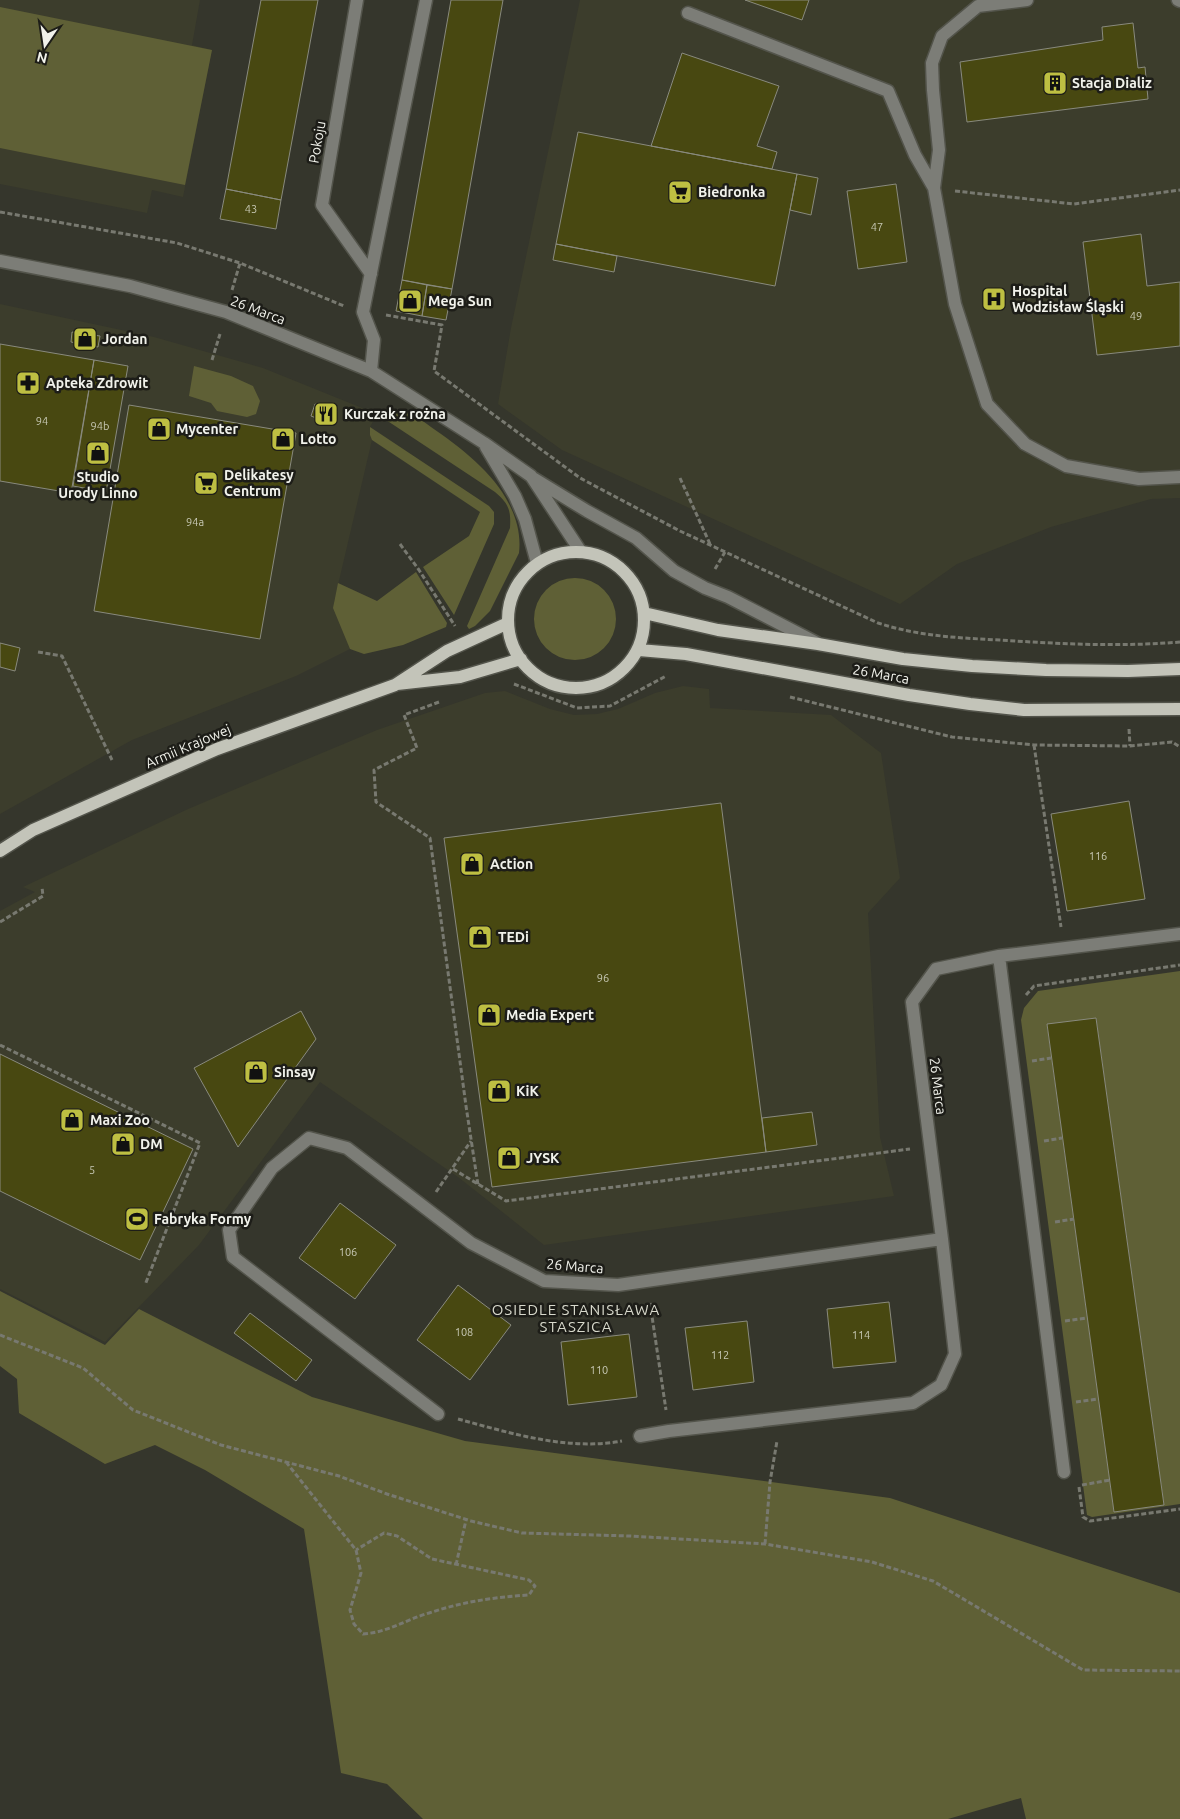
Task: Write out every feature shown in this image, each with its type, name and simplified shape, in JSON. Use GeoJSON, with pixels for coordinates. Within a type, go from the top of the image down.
{"type":"FeatureCollection","features":[{"type":"Feature","properties":{"kind":"main road"},"geometry":{"type":"LineString","coordinates":[[581,552],[604,557],[624,570],[637,589],[644,613],[644,630],[639,650],[622,670],[608,680],[592,686],[575,688],[558,685],[542,679],[529,668],[521,659],[513,644],[508,623],[514,591],[537,563],[558,554],[581,552]]}},
{"type":"Feature","properties":{"kind":"main road","name":"26 Marca"},"geometry":{"type":"LineString","coordinates":[[644,613],[718,630],[818,644],[904,659],[1055,670],[1180,668]]}},
{"type":"Feature","properties":{"kind":"main road","name":"Armii Krajowej"},"geometry":{"type":"LineString","coordinates":[[395,685],[447,651],[508,623]]}},
{"type":"Feature","properties":{"kind":"main road","name":"26 Marca"},"geometry":{"type":"LineString","coordinates":[[639,650],[686,654],[909,695],[1024,710],[1180,709]]}},
{"type":"Feature","properties":{"kind":"main road","name":"Armii Krajowej"},"geometry":{"type":"LineString","coordinates":[[0,851],[32,830],[217,749],[395,685],[460,677],[521,659]]}},
{"type":"Feature","properties":{"kind":"street","name":"Pokoju"},"geometry":{"type":"LineString","coordinates":[[357,0],[322,205],[371,274]]}},
{"type":"Feature","properties":{"kind":"street"},"geometry":{"type":"LineString","coordinates":[[371,371],[374,340],[363,312],[426,0]]}},
{"type":"Feature","properties":{"kind":"street"},"geometry":{"type":"LineString","coordinates":[[1027,0],[978,6],[942,36],[932,63],[938,150],[934,188],[955,304],[987,404],[1025,444],[1066,466],[1139,478],[1180,476]]}},
{"type":"Feature","properties":{"kind":"street"},"geometry":{"type":"LineString","coordinates":[[688,13],[888,91],[915,155],[934,188]]}},
{"type":"Feature","properties":{"kind":"street","name":"26 Marca"},"geometry":{"type":"LineString","coordinates":[[0,261],[130,286],[226,312],[371,371],[484,443],[531,476],[581,552]]}},
{"type":"Feature","properties":{"kind":"street","name":"26 Marca"},"geometry":{"type":"LineString","coordinates":[[484,443],[515,496],[525,519],[537,563]]}},
{"type":"Feature","properties":{"kind":"street"},"geometry":{"type":"LineString","coordinates":[[531,476],[587,511],[636,538],[674,571],[818,644]]}},
{"type":"Feature","properties":{"kind":"street","name":"26 Marca"},"geometry":{"type":"LineString","coordinates":[[438,1414],[233,1258],[229,1230],[272,1168],[308,1138],[347,1148],[472,1243],[544,1281],[618,1285],[942,1239],[912,1002],[936,969],[999,956],[1180,934]]}},
{"type":"Feature","properties":{"kind":"street"},"geometry":{"type":"LineString","coordinates":[[999,956],[1064,1472]]}},
{"type":"Feature","properties":{"kind":"street"},"geometry":{"type":"LineString","coordinates":[[640,1436],[913,1403],[941,1385],[955,1354],[942,1239]]}},
{"type":"Feature","properties":{"kind":"path"},"geometry":{"type":"LineString","coordinates":[[934,188],[1074,204],[1180,190]]}},
{"type":"Feature","properties":{"kind":"path"},"geometry":{"type":"LineString","coordinates":[[0,212],[177,243],[240,263],[363,312],[442,324],[434,371],[580,478],[680,531],[878,623],[903,631],[955,638],[1038,643],[1146,645],[1180,642]]}},
{"type":"Feature","properties":{"kind":"path"},"geometry":{"type":"LineString","coordinates":[[232,290],[240,263]]}},
{"type":"Feature","properties":{"kind":"path"},"geometry":{"type":"LineString","coordinates":[[212,360],[220,334]]}},
{"type":"Feature","properties":{"kind":"path"},"geometry":{"type":"LineString","coordinates":[[680,478],[711,545]]}},
{"type":"Feature","properties":{"kind":"path"},"geometry":{"type":"LineString","coordinates":[[400,544],[456,628]]}},
{"type":"Feature","properties":{"kind":"path"},"geometry":{"type":"LineString","coordinates":[[38,652],[62,656],[112,760]]}},
{"type":"Feature","properties":{"kind":"path"},"geometry":{"type":"LineString","coordinates":[[404,715],[417,748],[374,770],[376,802],[430,838],[478,1185]]}},
{"type":"Feature","properties":{"kind":"path"},"geometry":{"type":"LineString","coordinates":[[1129,728],[1130,746]]}},
{"type":"Feature","properties":{"kind":"path"},"geometry":{"type":"LineString","coordinates":[[1034,745],[1062,934]]}},
{"type":"Feature","properties":{"kind":"path"},"geometry":{"type":"LineString","coordinates":[[0,922],[43,896],[42,887]]}},
{"type":"Feature","properties":{"kind":"path"},"geometry":{"type":"LineString","coordinates":[[1024,996],[1034,986],[1180,965]]}},
{"type":"Feature","properties":{"kind":"path"},"geometry":{"type":"LineString","coordinates":[[0,1045],[200,1143],[145,1285]]}},
{"type":"Feature","properties":{"kind":"path"},"geometry":{"type":"LineString","coordinates":[[1032,1061],[1051,1058]]}},
{"type":"Feature","properties":{"kind":"path"},"geometry":{"type":"LineString","coordinates":[[1043,1141],[1062,1138]]}},
{"type":"Feature","properties":{"kind":"path"},"geometry":{"type":"LineString","coordinates":[[437,1191],[471,1141]]}},
{"type":"Feature","properties":{"kind":"path"},"geometry":{"type":"LineString","coordinates":[[453,1169],[506,1201],[930,1146]]}},
{"type":"Feature","properties":{"kind":"path"},"geometry":{"type":"LineString","coordinates":[[1054,1222],[1074,1219]]}},
{"type":"Feature","properties":{"kind":"path"},"geometry":{"type":"LineString","coordinates":[[650,1299],[669,1431]]}},
{"type":"Feature","properties":{"kind":"path"},"geometry":{"type":"LineString","coordinates":[[1057,1322],[1087,1318]]}},
{"type":"Feature","properties":{"kind":"path"},"geometry":{"type":"LineString","coordinates":[[0,1335],[83,1368],[133,1410],[221,1445],[339,1476],[466,1520],[522,1533],[630,1536],[765,1544],[872,1562],[933,1581],[1082,1670],[1180,1671]]}},
{"type":"Feature","properties":{"kind":"path"},"geometry":{"type":"LineString","coordinates":[[1068,1404],[1098,1399]]}},
{"type":"Feature","properties":{"kind":"path"},"geometry":{"type":"LineString","coordinates":[[438,1414],[520,1436],[560,1442],[606,1444],[632,1440],[640,1436]]}},
{"type":"Feature","properties":{"kind":"path"},"geometry":{"type":"LineString","coordinates":[[765,1544],[770,1482],[781,1418]]}},
{"type":"Feature","properties":{"kind":"path"},"geometry":{"type":"LineString","coordinates":[[285,1462],[356,1550],[361,1573],[350,1610],[354,1624],[363,1634],[380,1632],[429,1613],[474,1600],[528,1595],[535,1586],[529,1580],[432,1559],[397,1536],[384,1533],[356,1550]]}},
{"type":"Feature","properties":{"kind":"path"},"geometry":{"type":"LineString","coordinates":[[1110,1480],[1079,1485],[1083,1517],[1090,1521],[1180,1509]]}},
{"type":"Feature","properties":{"kind":"path"},"geometry":{"type":"LineString","coordinates":[[456,1565],[466,1520]]}},
{"type":"Feature","properties":{"kind":"shaded area"},"geometry":{"type":"Polygon","coordinates":[[[0,0],[200,0],[192,45],[212,50],[183,197],[152,190],[147,213],[0,184],[0,0]]]}},
{"type":"Feature","properties":{"kind":"shaded area","name":"Hospital Wodzisław Śląski"},"geometry":{"type":"Polygon","coordinates":[[[580,0],[1180,0],[1180,498],[1151,499],[1051,527],[957,564],[900,604],[562,450],[498,404],[511,328],[580,0]]]}},
{"type":"Feature","properties":{"kind":"shaded area"},"geometry":{"type":"Polygon","coordinates":[[[0,304],[154,337],[263,368],[377,414],[370,427],[372,440],[334,602],[350,649],[296,676],[132,740],[0,814],[0,304]]]}},
{"type":"Feature","properties":{"kind":"shaded area"},"geometry":{"type":"Polygon","coordinates":[[[683,686],[709,689],[710,708],[831,715],[881,753],[900,878],[868,913],[880,1137],[894,1196],[544,1245],[458,1177],[320,1082],[199,1245],[105,1342],[0,1289],[0,911],[35,892],[23,887],[188,809],[377,730],[485,693],[505,691],[550,709],[574,715],[597,714],[618,709],[655,693],[683,686]]]}},
{"type":"Feature","properties":{"kind":"green space"},"geometry":{"type":"Polygon","coordinates":[[[0,7],[212,50],[185,185],[0,148],[0,7]]]}},
{"type":"Feature","properties":{"kind":"green space"},"geometry":{"type":"Polygon","coordinates":[[[194,366],[231,376],[253,386],[260,401],[256,414],[247,417],[217,411],[211,403],[189,396],[194,366]]]}},
{"type":"Feature","properties":{"kind":"green space"},"geometry":{"type":"Polygon","coordinates":[[[385,409],[402,410],[414,415],[442,434],[475,461],[502,493],[514,516],[519,534],[519,553],[490,611],[475,626],[469,629],[467,626],[510,528],[508,508],[495,492],[377,414],[385,409]]]}},
{"type":"Feature","properties":{"kind":"green space"},"geometry":{"type":"Polygon","coordinates":[[[370,427],[489,506],[494,512],[494,524],[454,615],[423,567],[469,536],[480,512],[372,440],[370,427]]]}},
{"type":"Feature","properties":{"kind":"green space"},"geometry":{"type":"Polygon","coordinates":[[[416,572],[447,623],[446,627],[403,645],[364,654],[350,649],[333,608],[338,583],[377,601],[416,572]]]}},
{"type":"Feature","properties":{"kind":"green space"},"geometry":{"type":"Polygon","coordinates":[[[575,578],[591,581],[604,590],[613,603],[616,619],[613,635],[604,648],[591,657],[575,660],[559,657],[546,648],[537,635],[534,619],[537,603],[546,590],[559,581],[575,578]]]}},
{"type":"Feature","properties":{"kind":"green space"},"geometry":{"type":"Polygon","coordinates":[[[1180,971],[1180,1504],[1092,1517],[1087,1515],[1021,1020],[1024,1008],[1038,991],[1180,971]],[[1096,1018],[1047,1025],[1114,1511],[1164,1505],[1096,1018]]]}},
{"type":"Feature","properties":{"kind":"green space"},"geometry":{"type":"Polygon","coordinates":[[[0,1291],[105,1345],[139,1309],[312,1397],[465,1441],[890,1498],[1180,1593],[1180,1819],[1026,1819],[1021,1798],[948,1819],[423,1819],[387,1784],[341,1773],[304,1529],[205,1470],[155,1445],[105,1464],[19,1413],[17,1379],[0,1366],[0,1291]]]}},
{"type":"Feature","properties":{"kind":"building"},"geometry":{"type":"Polygon","coordinates":[[[261,0],[318,0],[281,200],[226,189],[261,0]]]}},
{"type":"Feature","properties":{"kind":"building"},"geometry":{"type":"Polygon","coordinates":[[[451,0],[503,0],[452,289],[402,280],[451,0]]]}},
{"type":"Feature","properties":{"kind":"building"},"geometry":{"type":"Polygon","coordinates":[[[745,0],[809,0],[802,20],[745,0]]]}},
{"type":"Feature","properties":{"kind":"building","name":"Stacja Dializ"},"geometry":{"type":"Polygon","coordinates":[[[1133,23],[1138,68],[1145,67],[1148,99],[967,122],[960,62],[1103,40],[1102,27],[1133,23]]]}},
{"type":"Feature","properties":{"kind":"building"},"geometry":{"type":"Polygon","coordinates":[[[682,53],[779,86],[757,146],[777,152],[772,169],[651,146],[682,53]]]}},
{"type":"Feature","properties":{"kind":"building","name":"Biedronka"},"geometry":{"type":"Polygon","coordinates":[[[578,132],[797,174],[775,286],[556,244],[578,132]]]}},
{"type":"Feature","properties":{"kind":"building"},"geometry":{"type":"Polygon","coordinates":[[[797,174],[818,178],[811,215],[790,210],[797,174]]]}},
{"type":"Feature","properties":{"kind":"building"},"geometry":{"type":"Polygon","coordinates":[[[896,184],[907,262],[858,269],[847,191],[896,184]]]}},
{"type":"Feature","properties":{"kind":"building"},"geometry":{"type":"Polygon","coordinates":[[[226,189],[281,200],[276,229],[220,219],[226,189]]]}},
{"type":"Feature","properties":{"kind":"building"},"geometry":{"type":"Polygon","coordinates":[[[1141,234],[1147,286],[1180,282],[1180,346],[1097,355],[1083,242],[1141,234]]]}},
{"type":"Feature","properties":{"kind":"building"},"geometry":{"type":"Polygon","coordinates":[[[556,244],[617,256],[614,272],[553,260],[556,244]]]}},
{"type":"Feature","properties":{"kind":"building"},"geometry":{"type":"Polygon","coordinates":[[[402,280],[427,285],[422,316],[396,311],[402,280]]]}},
{"type":"Feature","properties":{"kind":"building"},"geometry":{"type":"Polygon","coordinates":[[[427,285],[452,289],[446,320],[422,316],[427,285]]]}},
{"type":"Feature","properties":{"kind":"building"},"geometry":{"type":"Polygon","coordinates":[[[72,332],[100,336],[98,347],[71,342],[72,332]]]}},
{"type":"Feature","properties":{"kind":"building"},"geometry":{"type":"Polygon","coordinates":[[[0,344],[94,360],[71,493],[0,481],[0,344]]]}},
{"type":"Feature","properties":{"kind":"building"},"geometry":{"type":"Polygon","coordinates":[[[94,360],[128,366],[106,492],[73,486],[94,360]]]}},
{"type":"Feature","properties":{"kind":"building"},"geometry":{"type":"Polygon","coordinates":[[[315,404],[337,411],[332,424],[311,416],[315,404]]]}},
{"type":"Feature","properties":{"kind":"building"},"geometry":{"type":"Polygon","coordinates":[[[129,405],[296,433],[260,639],[94,611],[129,405]]]}},
{"type":"Feature","properties":{"kind":"building"},"geometry":{"type":"Polygon","coordinates":[[[0,643],[20,648],[15,671],[0,667],[0,643]]]}},
{"type":"Feature","properties":{"kind":"building"},"geometry":{"type":"Polygon","coordinates":[[[1129,801],[1145,899],[1067,911],[1051,814],[1129,801]]]}},
{"type":"Feature","properties":{"kind":"building"},"geometry":{"type":"Polygon","coordinates":[[[721,803],[766,1152],[492,1187],[444,838],[721,803]]]}},
{"type":"Feature","properties":{"kind":"building"},"geometry":{"type":"Polygon","coordinates":[[[301,1011],[316,1039],[238,1147],[194,1068],[301,1011]]]}},
{"type":"Feature","properties":{"kind":"building"},"geometry":{"type":"Polygon","coordinates":[[[1096,1018],[1164,1505],[1114,1512],[1047,1024],[1096,1018]]]}},
{"type":"Feature","properties":{"kind":"building"},"geometry":{"type":"Polygon","coordinates":[[[0,1054],[193,1149],[140,1260],[0,1191],[0,1054]]]}},
{"type":"Feature","properties":{"kind":"building"},"geometry":{"type":"Polygon","coordinates":[[[812,1112],[817,1145],[766,1152],[762,1118],[812,1112]]]}},
{"type":"Feature","properties":{"kind":"building"},"geometry":{"type":"Polygon","coordinates":[[[340,1203],[396,1245],[355,1299],[299,1258],[340,1203]]]}},
{"type":"Feature","properties":{"kind":"building"},"geometry":{"type":"Polygon","coordinates":[[[458,1285],[511,1325],[470,1380],[417,1340],[458,1285]]]}},
{"type":"Feature","properties":{"kind":"building"},"geometry":{"type":"Polygon","coordinates":[[[889,1302],[896,1362],[833,1368],[827,1309],[889,1302]]]}},
{"type":"Feature","properties":{"kind":"building"},"geometry":{"type":"Polygon","coordinates":[[[250,1313],[312,1360],[296,1381],[234,1333],[250,1313]]]}},
{"type":"Feature","properties":{"kind":"building"},"geometry":{"type":"Polygon","coordinates":[[[747,1321],[754,1382],[693,1390],[685,1328],[747,1321]]]}},
{"type":"Feature","properties":{"kind":"building"},"geometry":{"type":"Polygon","coordinates":[[[629,1334],[637,1397],[568,1405],[561,1342],[629,1334]]]}},
{"type":"Feature","properties":{"kind":"place","name":"Stacja Dializ"},"geometry":{"type":"Point","coordinates":[1055,83]}},
{"type":"Feature","properties":{"kind":"place","name":"Biedronka"},"geometry":{"type":"Point","coordinates":[680,192]}},
{"type":"Feature","properties":{"kind":"place","name":"Hospital Wodzisław Śląski"},"geometry":{"type":"Point","coordinates":[994,299]}},
{"type":"Feature","properties":{"kind":"place","name":"Mega Sun"},"geometry":{"type":"Point","coordinates":[410,301]}},
{"type":"Feature","properties":{"kind":"place","name":"Jordan"},"geometry":{"type":"Point","coordinates":[85,339]}},
{"type":"Feature","properties":{"kind":"place","name":"Apteka Zdrowit"},"geometry":{"type":"Point","coordinates":[28,383]}},
{"type":"Feature","properties":{"kind":"place","name":"Kurczak z rożna"},"geometry":{"type":"Point","coordinates":[326,414]}},
{"type":"Feature","properties":{"kind":"place","name":"Mycenter"},"geometry":{"type":"Point","coordinates":[159,429]}},
{"type":"Feature","properties":{"kind":"place","name":"Lotto"},"geometry":{"type":"Point","coordinates":[283,439]}},
{"type":"Feature","properties":{"kind":"place","name":"Studio Urody Linno"},"geometry":{"type":"Point","coordinates":[98,453]}},
{"type":"Feature","properties":{"kind":"place","name":"Delikatesy Centrum"},"geometry":{"type":"Point","coordinates":[206,483]}},
{"type":"Feature","properties":{"kind":"place","name":"Action"},"geometry":{"type":"Point","coordinates":[472,864]}},
{"type":"Feature","properties":{"kind":"place","name":"TEDi"},"geometry":{"type":"Point","coordinates":[480,937]}},
{"type":"Feature","properties":{"kind":"place","name":"Media Expert"},"geometry":{"type":"Point","coordinates":[489,1015]}},
{"type":"Feature","properties":{"kind":"place","name":"Sinsay"},"geometry":{"type":"Point","coordinates":[256,1072]}},
{"type":"Feature","properties":{"kind":"place","name":"KiK"},"geometry":{"type":"Point","coordinates":[499,1091]}},
{"type":"Feature","properties":{"kind":"place","name":"Maxi Zoo"},"geometry":{"type":"Point","coordinates":[72,1120]}},
{"type":"Feature","properties":{"kind":"place","name":"DM"},"geometry":{"type":"Point","coordinates":[123,1144]}},
{"type":"Feature","properties":{"kind":"place","name":"JYSK"},"geometry":{"type":"Point","coordinates":[509,1158]}},
{"type":"Feature","properties":{"kind":"place","name":"Fabryka Formy"},"geometry":{"type":"Point","coordinates":[137,1219]}},
{"type":"Feature","properties":{"kind":"district","name":"OSIEDLE STANISŁAWA STASZICA"},"geometry":{"type":"Point","coordinates":[576,1318]}}]}
